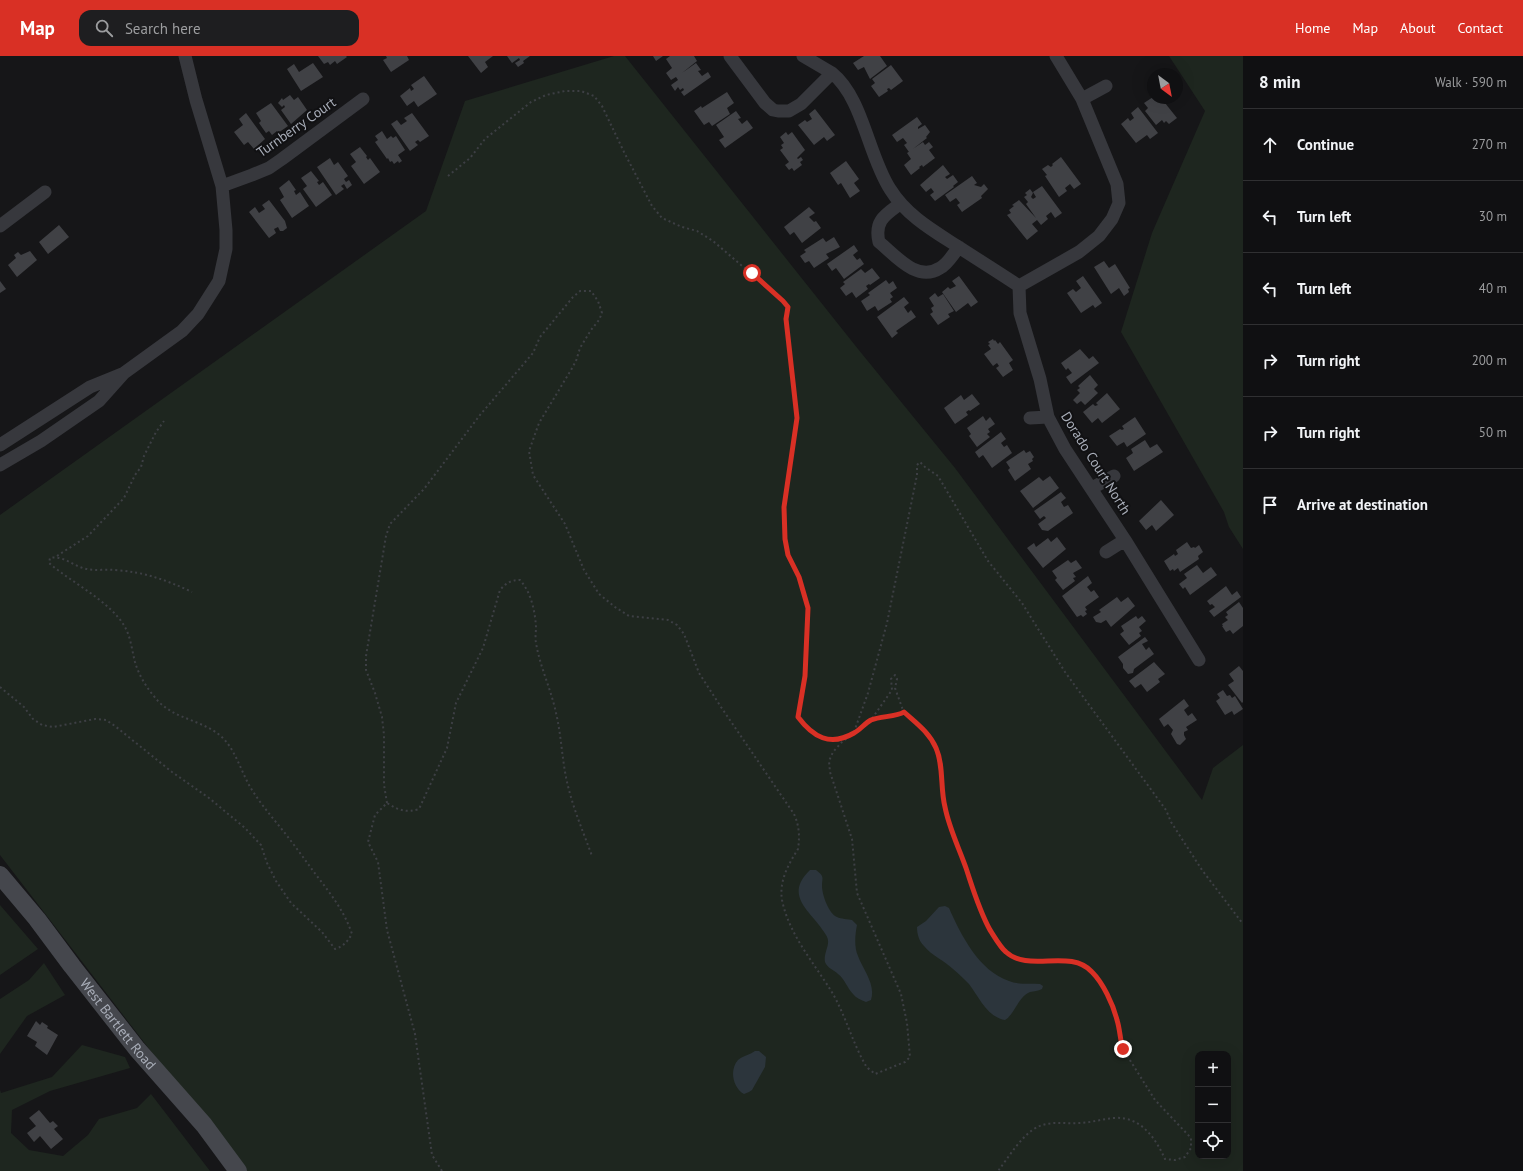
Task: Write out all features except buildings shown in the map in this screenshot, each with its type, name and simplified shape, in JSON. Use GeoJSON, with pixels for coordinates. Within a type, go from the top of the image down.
{"type":"FeatureCollection","features":[{"type":"Feature","properties":{"kind":"street"},"geometry":{"type":"LineString","coordinates":[[0,465],[41,441],[99,401],[124,373],[182,331],[198,314],[218,281],[226,249],[226,230],[222,186],[196,100],[185,56]]}},
{"type":"Feature","properties":{"kind":"street"},"geometry":{"type":"LineString","coordinates":[[730,56],[765,103],[773,110],[778,112],[789,111],[802,104],[832,73]]}},
{"type":"Feature","properties":{"kind":"street"},"geometry":{"type":"LineString","coordinates":[[803,56],[841,80],[855,104],[878,169],[889,189],[900,204],[921,223],[1019,286],[1079,252],[1099,236],[1112,219],[1118,203],[1117,184],[1082,99],[1056,56]]}},
{"type":"Feature","properties":{"kind":"street"},"geometry":{"type":"LineString","coordinates":[[1082,99],[1106,86]]}},
{"type":"Feature","properties":{"kind":"street","name":"Turnberry Court"},"geometry":{"type":"LineString","coordinates":[[222,186],[252,175],[276,163],[363,99]]}},
{"type":"Feature","properties":{"kind":"street"},"geometry":{"type":"LineString","coordinates":[[0,226],[45,192]]}},
{"type":"Feature","properties":{"kind":"street"},"geometry":{"type":"LineString","coordinates":[[900,204],[887,213],[878,223],[877,235],[879,242],[914,270],[927,273],[941,268],[959,247]]}},
{"type":"Feature","properties":{"kind":"street","name":"Dorado Court North"},"geometry":{"type":"LineString","coordinates":[[1019,286],[1020,313],[1040,379],[1048,417],[1065,449],[1092,488],[1199,660]]}},
{"type":"Feature","properties":{"kind":"street"},"geometry":{"type":"LineString","coordinates":[[0,445],[90,387],[124,373]]}},
{"type":"Feature","properties":{"kind":"street"},"geometry":{"type":"LineString","coordinates":[[74,397],[84,412]]}},
{"type":"Feature","properties":{"kind":"street"},"geometry":{"type":"LineString","coordinates":[[1030,418],[1048,417]]}},
{"type":"Feature","properties":{"kind":"street"},"geometry":{"type":"LineString","coordinates":[[1092,488],[1114,476]]}},
{"type":"Feature","properties":{"kind":"street"},"geometry":{"type":"LineString","coordinates":[[1106,552],[1125,540]]}},
{"type":"Feature","properties":{"kind":"street","name":"West Bartlett Road"},"geometry":{"type":"LineString","coordinates":[[0,875],[37,919],[137,1049],[204,1125],[238,1171]]}},
{"type":"Feature","properties":{"kind":"path"},"geometry":{"type":"LineString","coordinates":[[448,176],[470,158],[485,140],[531,102],[546,95],[565,91],[581,91],[594,96],[602,106],[652,206],[662,218],[682,227],[697,231],[712,240],[788,307],[786,319],[797,418],[784,507],[785,539],[788,555],[799,577],[808,608],[805,676],[798,717],[806,728],[822,738],[835,740],[854,733]]}},
{"type":"Feature","properties":{"kind":"path"},"geometry":{"type":"LineString","coordinates":[[592,856],[569,790],[563,763],[561,738],[556,712],[536,641],[534,610],[526,586],[520,580],[513,580],[505,584],[500,590],[483,648],[456,703],[447,748],[419,809],[410,812],[398,810],[387,803],[384,785],[384,734],[382,717],[366,670],[366,656],[386,536],[390,524],[424,489],[480,415],[533,353],[540,337],[573,297],[580,291],[592,291],[598,301],[602,313],[580,348],[571,370],[539,423],[529,451],[533,476],[566,524],[584,570],[600,594],[615,607],[629,616],[668,620],[677,625],[684,634],[699,672],[794,814],[799,828],[799,845],[785,871],[782,900],[788,920],[846,1019],[867,1067],[875,1074],[906,1062],[910,1057],[907,1023],[901,994],[857,893],[852,838],[830,772],[829,761],[833,752],[842,742],[871,720],[892,690],[891,679],[895,675],[897,678],[895,688],[904,712],[927,733],[936,748],[940,768],[944,806],[948,820],[974,895],[990,929],[1005,952],[1017,959],[1032,962],[1068,961],[1082,965],[1092,971],[1109,997],[1117,1020],[1123,1049],[1155,1100],[1190,1138],[1191,1148],[1185,1157],[1175,1160],[1165,1159],[1147,1128],[1125,1118],[1114,1118],[1078,1124],[1053,1123],[1034,1129],[1025,1136],[998,1171]]}},
{"type":"Feature","properties":{"kind":"path"},"geometry":{"type":"LineString","coordinates":[[0,687],[24,707],[33,719],[42,725],[53,727],[95,719],[106,720],[115,726],[172,772],[209,798],[245,828],[261,845],[267,863],[276,881],[291,903],[322,932],[335,949],[347,943],[352,934],[347,920],[338,905],[291,840],[253,792],[234,754],[223,739],[212,730],[200,723],[184,718],[171,711],[158,701],[140,677],[124,626],[107,606],[49,564],[50,558],[57,556],[88,536],[124,498],[135,475],[141,467],[147,450],[164,421]]}},
{"type":"Feature","properties":{"kind":"path"},"geometry":{"type":"LineString","coordinates":[[854,733],[868,693],[887,623],[917,475],[917,464],[920,462],[938,476],[988,560],[1022,603],[1065,672],[1166,810],[1202,870],[1243,924]]}},
{"type":"Feature","properties":{"kind":"path"},"geometry":{"type":"LineString","coordinates":[[57,556],[86,569],[141,573],[165,580],[192,592]]}},
{"type":"Feature","properties":{"kind":"path"},"geometry":{"type":"LineString","coordinates":[[871,720],[904,712]]}},
{"type":"Feature","properties":{"kind":"path"},"geometry":{"type":"LineString","coordinates":[[387,803],[375,815],[368,842],[378,862],[387,930],[415,1034],[432,1155],[442,1171]]}},
{"type":"Feature","properties":{"kind":"shaded area"},"geometry":{"type":"Polygon","coordinates":[[[614,56],[625,56],[858,349],[955,468],[1202,800],[1213,768],[1243,745],[1243,1171],[243,1171],[0,855],[0,515],[426,211],[465,101],[614,56]]]}},
{"type":"Feature","properties":{"kind":"shaded area"},"geometry":{"type":"Polygon","coordinates":[[[1169,56],[1243,56],[1243,549],[1229,527],[1224,512],[1121,332],[1152,233],[1205,111],[1183,77],[1183,68],[1177,68],[1169,56]]]}},
{"type":"Feature","properties":{"kind":"shaded area"},"geometry":{"type":"Polygon","coordinates":[[[810,870],[816,870],[822,876],[823,894],[826,904],[831,912],[839,918],[852,920],[857,925],[855,945],[860,961],[872,988],[871,1000],[866,1002],[856,997],[840,976],[825,962],[828,938],[803,904],[799,896],[799,888],[802,880],[810,870]]]}},
{"type":"Feature","properties":{"kind":"shaded area"},"geometry":{"type":"Polygon","coordinates":[[[0,905],[38,949],[0,975],[0,905]]]}},
{"type":"Feature","properties":{"kind":"shaded area"},"geometry":{"type":"Polygon","coordinates":[[[945,906],[949,908],[972,951],[989,969],[998,976],[1009,981],[1040,984],[1043,986],[1042,989],[1030,992],[1022,998],[1012,1014],[1005,1020],[988,1011],[969,984],[950,966],[927,950],[922,944],[918,935],[917,927],[926,921],[939,907],[945,906]]]}},
{"type":"Feature","properties":{"kind":"shaded area"},"geometry":{"type":"Polygon","coordinates":[[[44,963],[65,995],[27,1016],[0,1054],[0,999],[29,980],[44,963]]]}},
{"type":"Feature","properties":{"kind":"shaded area"},"geometry":{"type":"Polygon","coordinates":[[[82,1045],[125,1057],[130,1068],[50,1091],[12,1110],[11,1133],[29,1150],[63,1156],[88,1135],[99,1119],[137,1108],[151,1094],[210,1171],[0,1171],[0,1090],[1,1093],[52,1077],[82,1045]]]}},
{"type":"Feature","properties":{"kind":"shaded area"},"geometry":{"type":"Polygon","coordinates":[[[755,1051],[759,1051],[766,1057],[765,1067],[752,1090],[744,1094],[737,1088],[735,1083],[733,1074],[735,1064],[742,1057],[755,1051]]]}},
{"type":"Feature","properties":{"kind":"route"},"geometry":{"type":"LineString","coordinates":[[752,273],[788,307],[786,319],[797,418],[784,507],[785,539],[788,555],[799,577],[808,608],[805,676],[798,717],[806,728],[815,735],[822,738],[835,740],[854,733],[871,720],[904,712],[927,733],[936,748],[940,768],[944,806],[948,820],[974,895],[990,929],[1005,952],[1017,959],[1032,962],[1068,961],[1082,965],[1092,971],[1109,997],[1117,1020],[1123,1049]]}}]}
